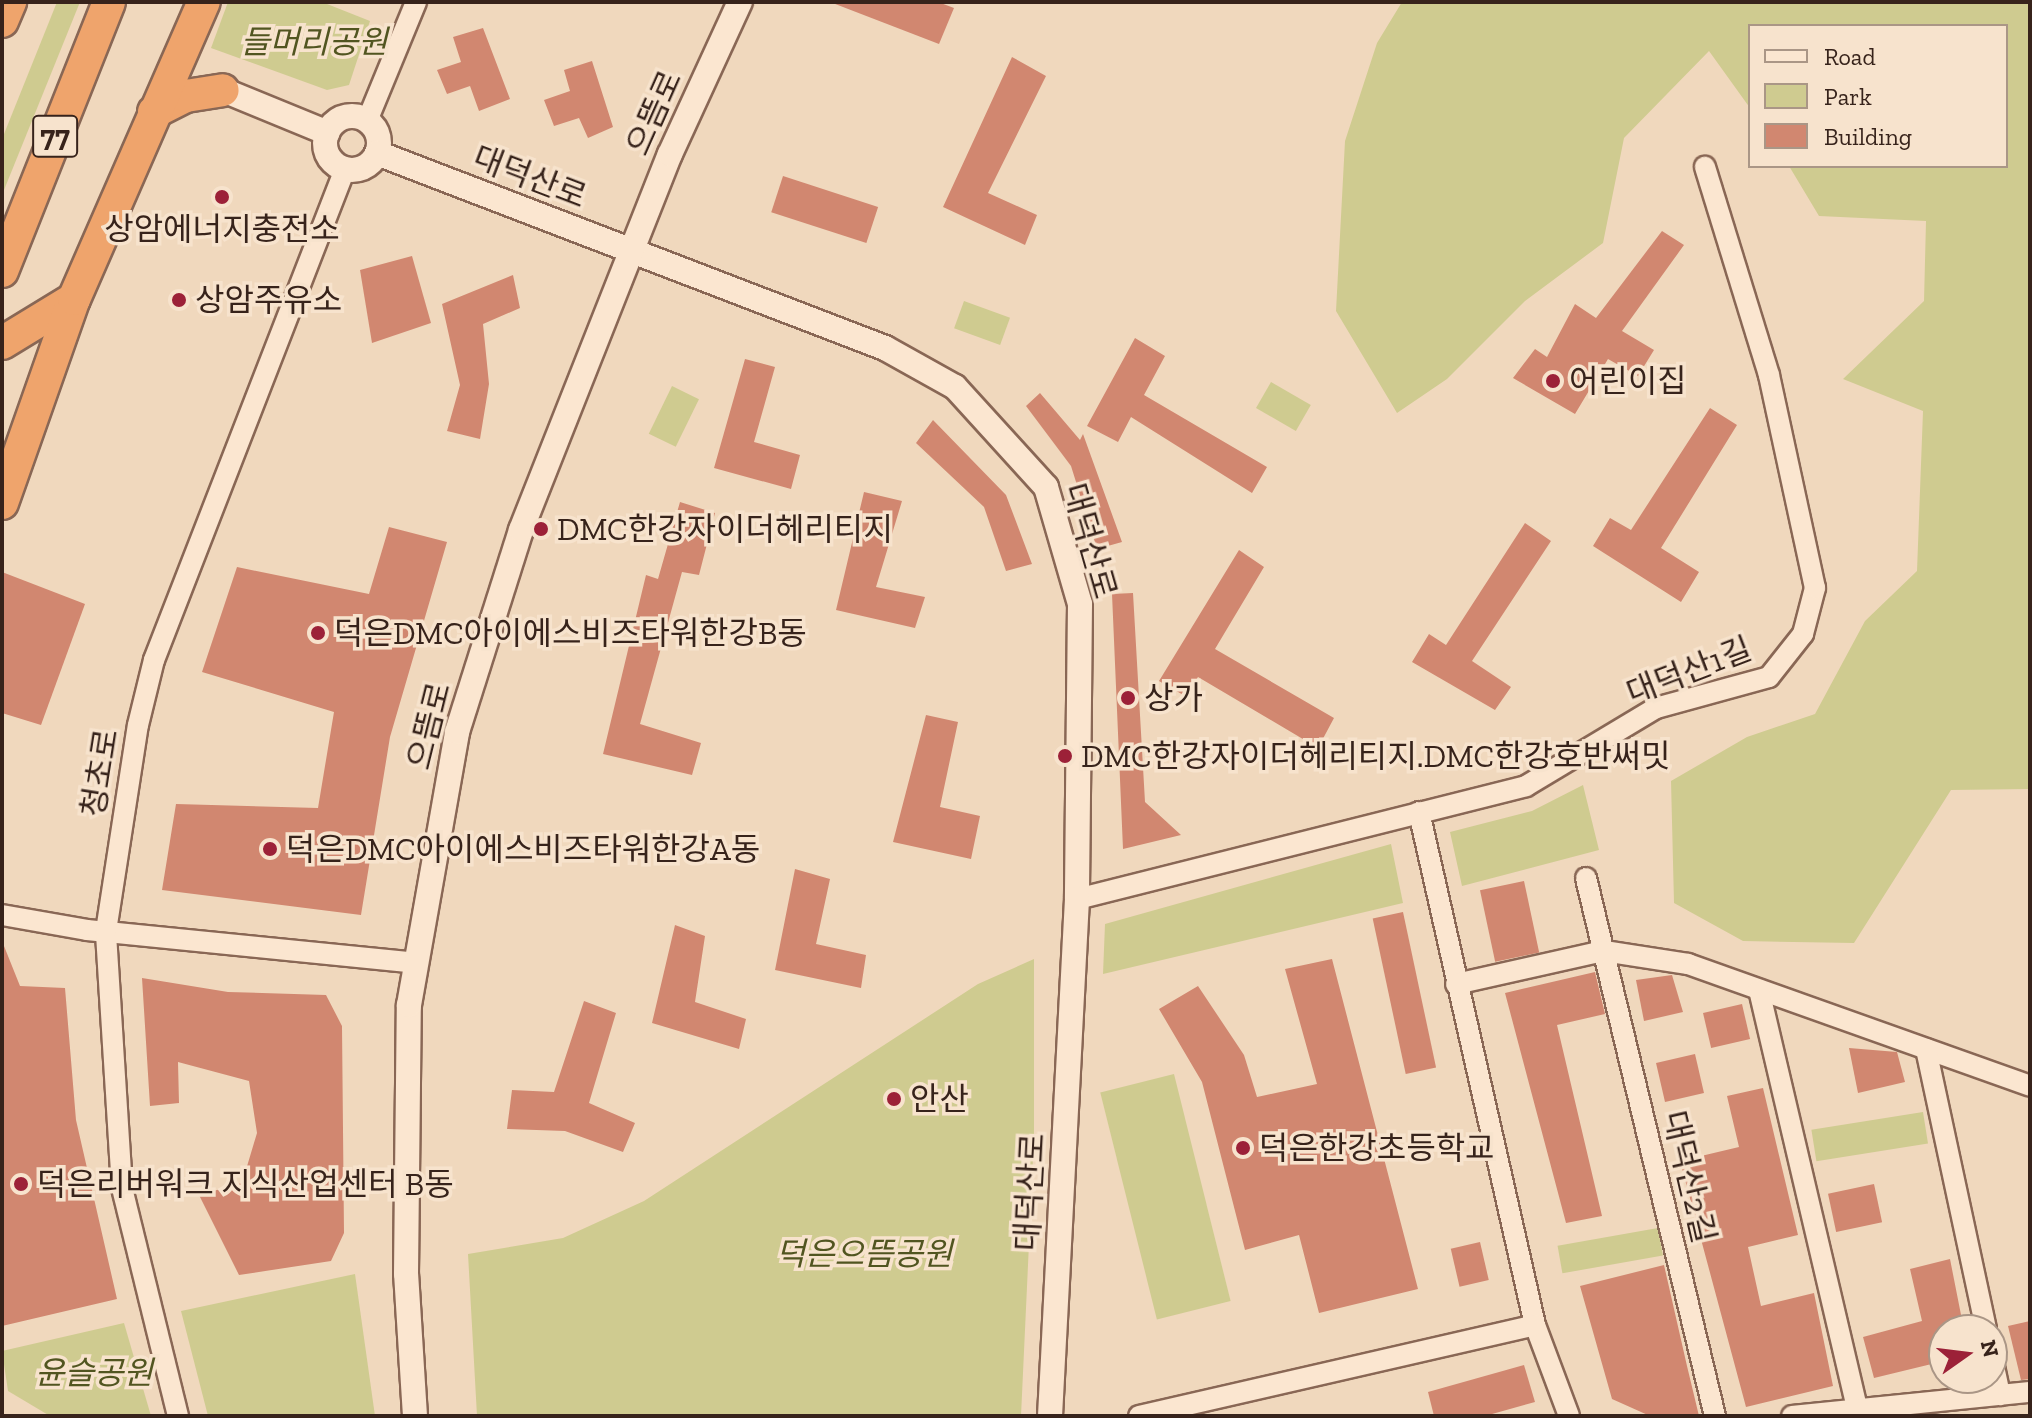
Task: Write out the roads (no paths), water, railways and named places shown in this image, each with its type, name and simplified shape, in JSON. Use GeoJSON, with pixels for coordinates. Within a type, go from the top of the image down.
{"type":"FeatureCollection","features":[{"type":"Feature","properties":{"kind":"highway"},"geometry":{"type":"LineString","coordinates":[[2,21],[10,2]]}},
{"type":"Feature","properties":{"kind":"highway","name":"77"},"geometry":{"type":"LineString","coordinates":[[2,271],[109,2]]}},
{"type":"Feature","properties":{"kind":"highway"},"geometry":{"type":"LineString","coordinates":[[2,503],[74,299],[204,2]]}},
{"type":"Feature","properties":{"kind":"highway"},"geometry":{"type":"LineString","coordinates":[[187,36],[201,67],[223,90]]}},
{"type":"Feature","properties":{"kind":"highway"},"geometry":{"type":"LineString","coordinates":[[154,112],[186,96],[223,90]]}},
{"type":"Feature","properties":{"kind":"highway"},"geometry":{"type":"LineString","coordinates":[[2,343],[74,299]]}},
{"type":"Feature","properties":{"kind":"street"},"geometry":{"type":"LineString","coordinates":[[367,121],[416,2]]}},
{"type":"Feature","properties":{"kind":"street","name":"으뜸로"},"geometry":{"type":"LineString","coordinates":[[415,1416],[406,1274],[409,1005],[465,704],[521,530],[631,249],[740,2]]}},
{"type":"Feature","properties":{"kind":"street"},"geometry":{"type":"LineString","coordinates":[[223,90],[328,133]]}},
{"type":"Feature","properties":{"kind":"street"},"geometry":{"type":"LineString","coordinates":[[349,117],[367,121],[378,135],[377,153],[368,165],[345,169],[330,159],[328,133],[349,117]]}},
{"type":"Feature","properties":{"kind":"street","name":"대덕산로"},"geometry":{"type":"LineString","coordinates":[[377,153],[631,249],[909,360],[955,387],[1046,487],[1080,604],[1077,899],[1050,1416]]}},
{"type":"Feature","properties":{"kind":"street","name":"대덕산1길"},"geometry":{"type":"LineString","coordinates":[[1077,899],[1526,786],[1656,708],[1769,677],[1803,634],[1815,588],[1769,375],[1705,167]]}},
{"type":"Feature","properties":{"kind":"street","name":"청초로"},"geometry":{"type":"LineString","coordinates":[[178,1416],[122,1188],[106,931],[154,660],[345,169]]}},
{"type":"Feature","properties":{"kind":"street"},"geometry":{"type":"LineString","coordinates":[[1419,812],[1535,1325],[1569,1416]]}},
{"type":"Feature","properties":{"kind":"street","name":"대덕산2길"},"geometry":{"type":"LineString","coordinates":[[1586,878],[1715,1416]]}},
{"type":"Feature","properties":{"kind":"street"},"geometry":{"type":"LineString","coordinates":[[2,915],[106,931],[415,963]]}},
{"type":"Feature","properties":{"kind":"street"},"geometry":{"type":"LineString","coordinates":[[1456,984],[1604,951],[1688,964],[2030,1086]]}},
{"type":"Feature","properties":{"kind":"street"},"geometry":{"type":"LineString","coordinates":[[1759,990],[1857,1409]]}},
{"type":"Feature","properties":{"kind":"street"},"geometry":{"type":"LineString","coordinates":[[1926,1049],[1983,1314]]}},
{"type":"Feature","properties":{"kind":"street"},"geometry":{"type":"LineString","coordinates":[[1139,1416],[1204,1409],[1535,1325]]}},
{"type":"Feature","properties":{"kind":"street"},"geometry":{"type":"LineString","coordinates":[[1792,1416],[2030,1392]]}},
{"type":"Feature","properties":{"kind":"place","name":"상암에너지충전소"},"geometry":{"type":"Point","coordinates":[222,197]}},
{"type":"Feature","properties":{"kind":"place","name":"상암주유소"},"geometry":{"type":"Point","coordinates":[179,300]}},
{"type":"Feature","properties":{"kind":"place","name":"어린이집"},"geometry":{"type":"Point","coordinates":[1553,381]}},
{"type":"Feature","properties":{"kind":"place","name":"DMC한강자이더헤리티지"},"geometry":{"type":"Point","coordinates":[541,529]}},
{"type":"Feature","properties":{"kind":"place","name":"덕은DMC아이에스비즈타워한강B동"},"geometry":{"type":"Point","coordinates":[318,633]}},
{"type":"Feature","properties":{"kind":"place","name":"상가"},"geometry":{"type":"Point","coordinates":[1128,698]}},
{"type":"Feature","properties":{"kind":"place","name":"DMC한강자이더헤리티지.DMC한강호반써밋"},"geometry":{"type":"Point","coordinates":[1065,756]}},
{"type":"Feature","properties":{"kind":"place","name":"덕은DMC아이에스비즈타워한강A동"},"geometry":{"type":"Point","coordinates":[270,849]}},
{"type":"Feature","properties":{"kind":"place","name":"안산"},"geometry":{"type":"Point","coordinates":[894,1099]}},
{"type":"Feature","properties":{"kind":"place","name":"덕은한강초등학교"},"geometry":{"type":"Point","coordinates":[1243,1148]}},
{"type":"Feature","properties":{"kind":"place","name":"덕은리버워크 지식산업센터 B동"},"geometry":{"type":"Point","coordinates":[21,1184]}},
{"type":"Feature","properties":{"kind":"park label","name":"들머리공원"},"geometry":{"type":"Point","coordinates":[314,42]}},
{"type":"Feature","properties":{"kind":"park label","name":"덕은으뜸공원"},"geometry":{"type":"Point","coordinates":[864,1254]}},
{"type":"Feature","properties":{"kind":"park label","name":"윤슬공원"},"geometry":{"type":"Point","coordinates":[94,1373]}}]}
